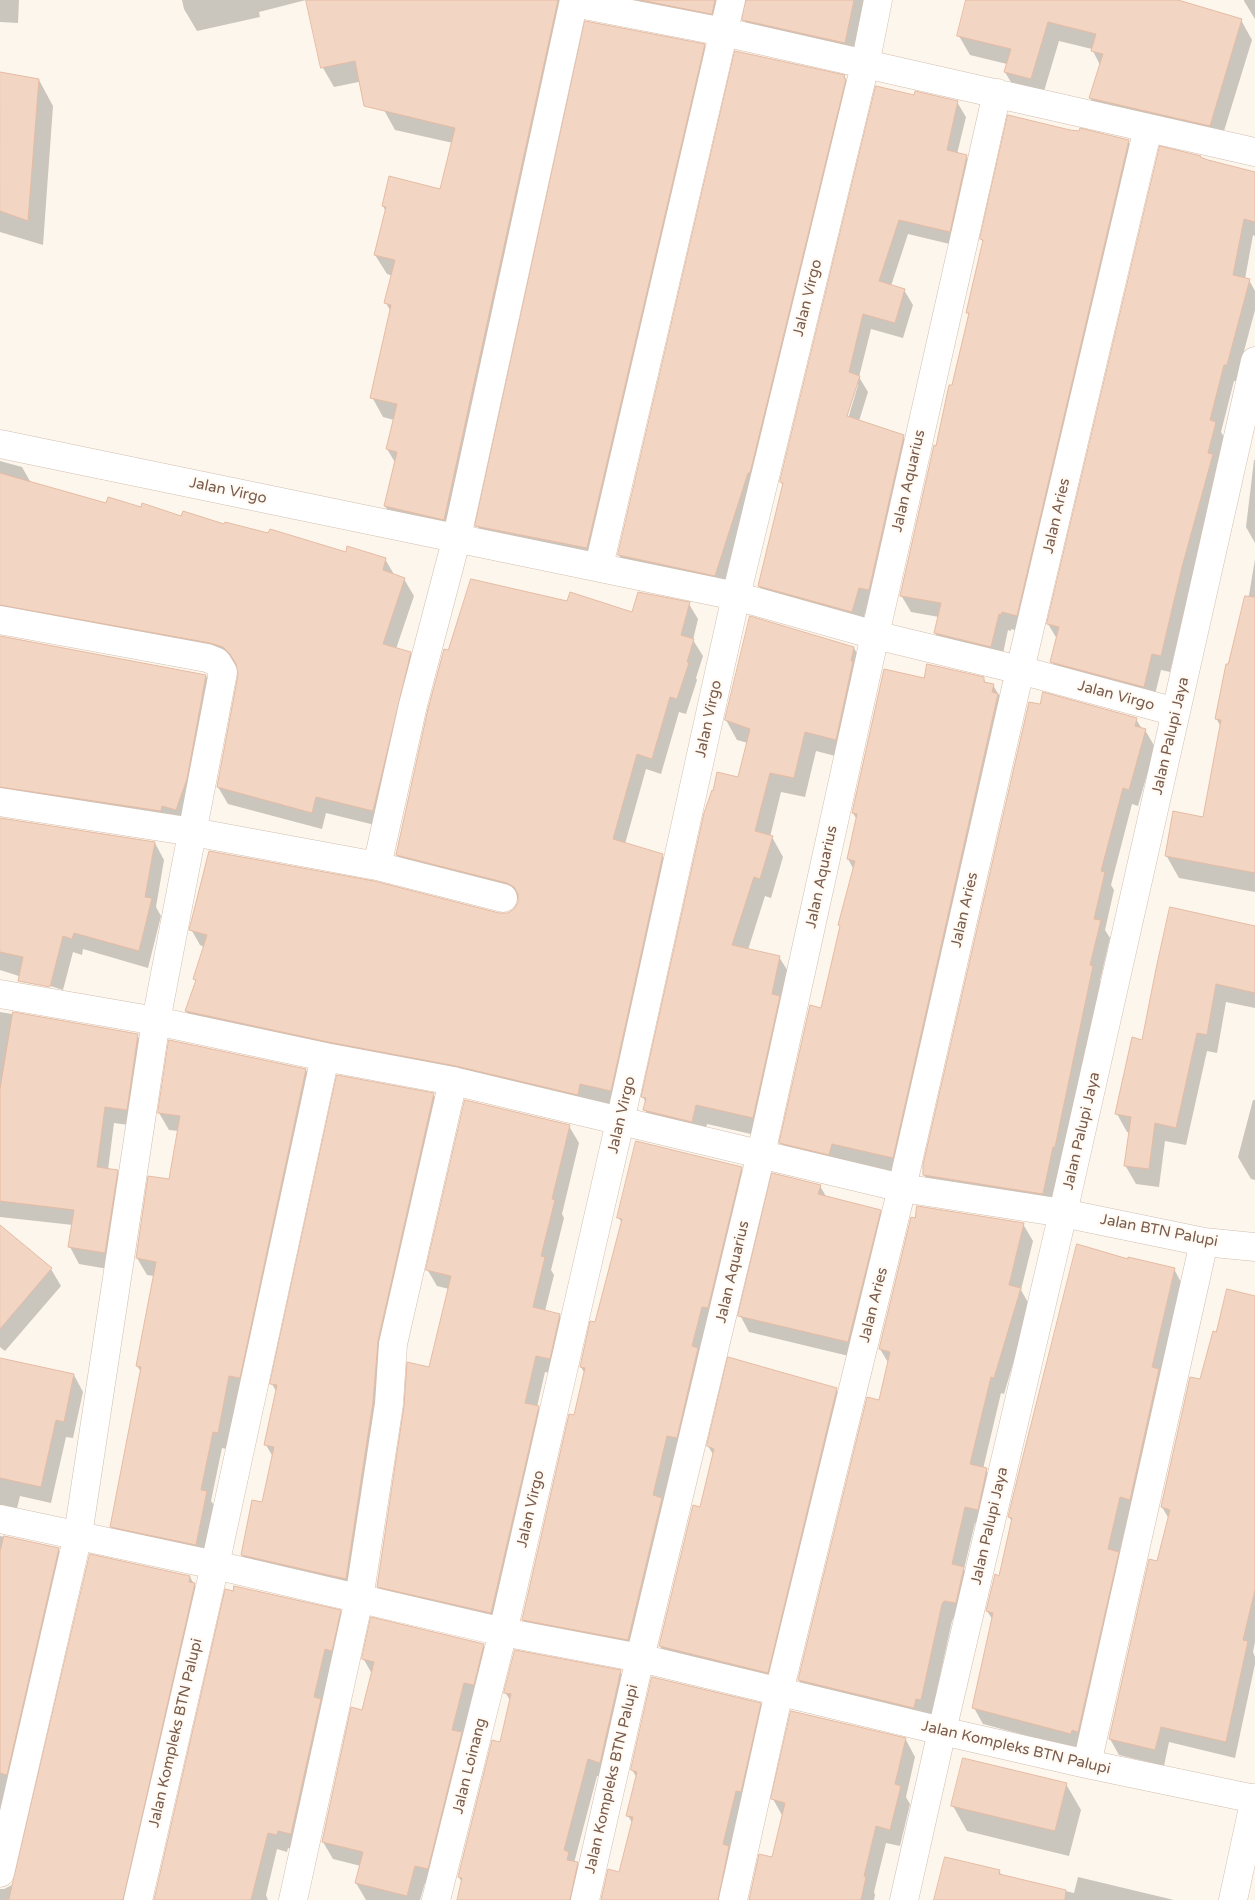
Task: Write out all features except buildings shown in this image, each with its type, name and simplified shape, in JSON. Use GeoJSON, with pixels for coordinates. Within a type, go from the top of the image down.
{"type":"FeatureCollection","features":[{"type":"Feature","properties":{"kind":"street"},"geometry":{"type":"LineString","coordinates":[[599,566],[731,0]]}},
{"type":"Feature","properties":{"kind":"street","name":"Jalan Virgo"},"geometry":{"type":"LineString","coordinates":[[503,1632],[620,1122],[736,596],[865,65],[878,0]]}},
{"type":"Feature","properties":{"kind":"street"},"geometry":{"type":"LineString","coordinates":[[377,866],[413,705],[457,537],[574,2],[724,32],[1255,152]]}},
{"type":"Feature","properties":{"kind":"street","name":"Jalan Aquarius"},"geometry":{"type":"LineString","coordinates":[[640,1658],[761,1154],[997,93]]}},
{"type":"Feature","properties":{"kind":"street","name":"Jalan Aries"},"geometry":{"type":"LineString","coordinates":[[779,1692],[902,1188],[1020,670],[1148,128]]}},
{"type":"Feature","properties":{"kind":"street","name":"Jalan Palupi Jaya"},"geometry":{"type":"LineString","coordinates":[[904,1900],[1064,1213],[1255,361]]}},
{"type":"Feature","properties":{"kind":"street","name":"Jalan Virgo"},"geometry":{"type":"LineString","coordinates":[[0,444],[599,566],[736,596],[875,635],[1020,670],[1176,712]]}},
{"type":"Feature","properties":{"kind":"street"},"geometry":{"type":"LineString","coordinates":[[0,620],[207,658],[217,662],[223,672],[156,1020],[78,1535],[0,1873]]}},
{"type":"Feature","properties":{"kind":"street"},"geometry":{"type":"LineString","coordinates":[[0,802],[193,832],[377,866],[503,898]]}},
{"type":"Feature","properties":{"kind":"street","name":"Jalan BTN Palupi"},"geometry":{"type":"LineString","coordinates":[[0,994],[156,1020],[453,1081],[902,1188],[1064,1213],[1204,1242],[1255,1247]]}},
{"type":"Feature","properties":{"kind":"street"},"geometry":{"type":"LineString","coordinates":[[215,1565],[326,1056]]}},
{"type":"Feature","properties":{"kind":"street"},"geometry":{"type":"LineString","coordinates":[[293,1900],[359,1599],[389,1404],[393,1344],[453,1081]]}},
{"type":"Feature","properties":{"kind":"street"},"geometry":{"type":"LineString","coordinates":[[1087,1764],[1204,1242]]}},
{"type":"Feature","properties":{"kind":"street","name":"Jalan Kompleks BTN Palupi"},"geometry":{"type":"LineString","coordinates":[[0,1519],[215,1565],[503,1632],[640,1658],[942,1731],[1255,1799]]}},
{"type":"Feature","properties":{"kind":"street","name":"Jalan Kompleks BTN Palupi"},"geometry":{"type":"LineString","coordinates":[[138,1900],[215,1565]]}},
{"type":"Feature","properties":{"kind":"street","name":"Jalan Loinang"},"geometry":{"type":"LineString","coordinates":[[436,1900],[503,1632]]}},
{"type":"Feature","properties":{"kind":"street","name":"Jalan Kompleks BTN Palupi"},"geometry":{"type":"LineString","coordinates":[[585,1900],[640,1658]]}},
{"type":"Feature","properties":{"kind":"street"},"geometry":{"type":"LineString","coordinates":[[733,1900],[779,1692]]}},
{"type":"Feature","properties":{"kind":"street"},"geometry":{"type":"LineString","coordinates":[[1233,1900],[1255,1799]]}}]}
